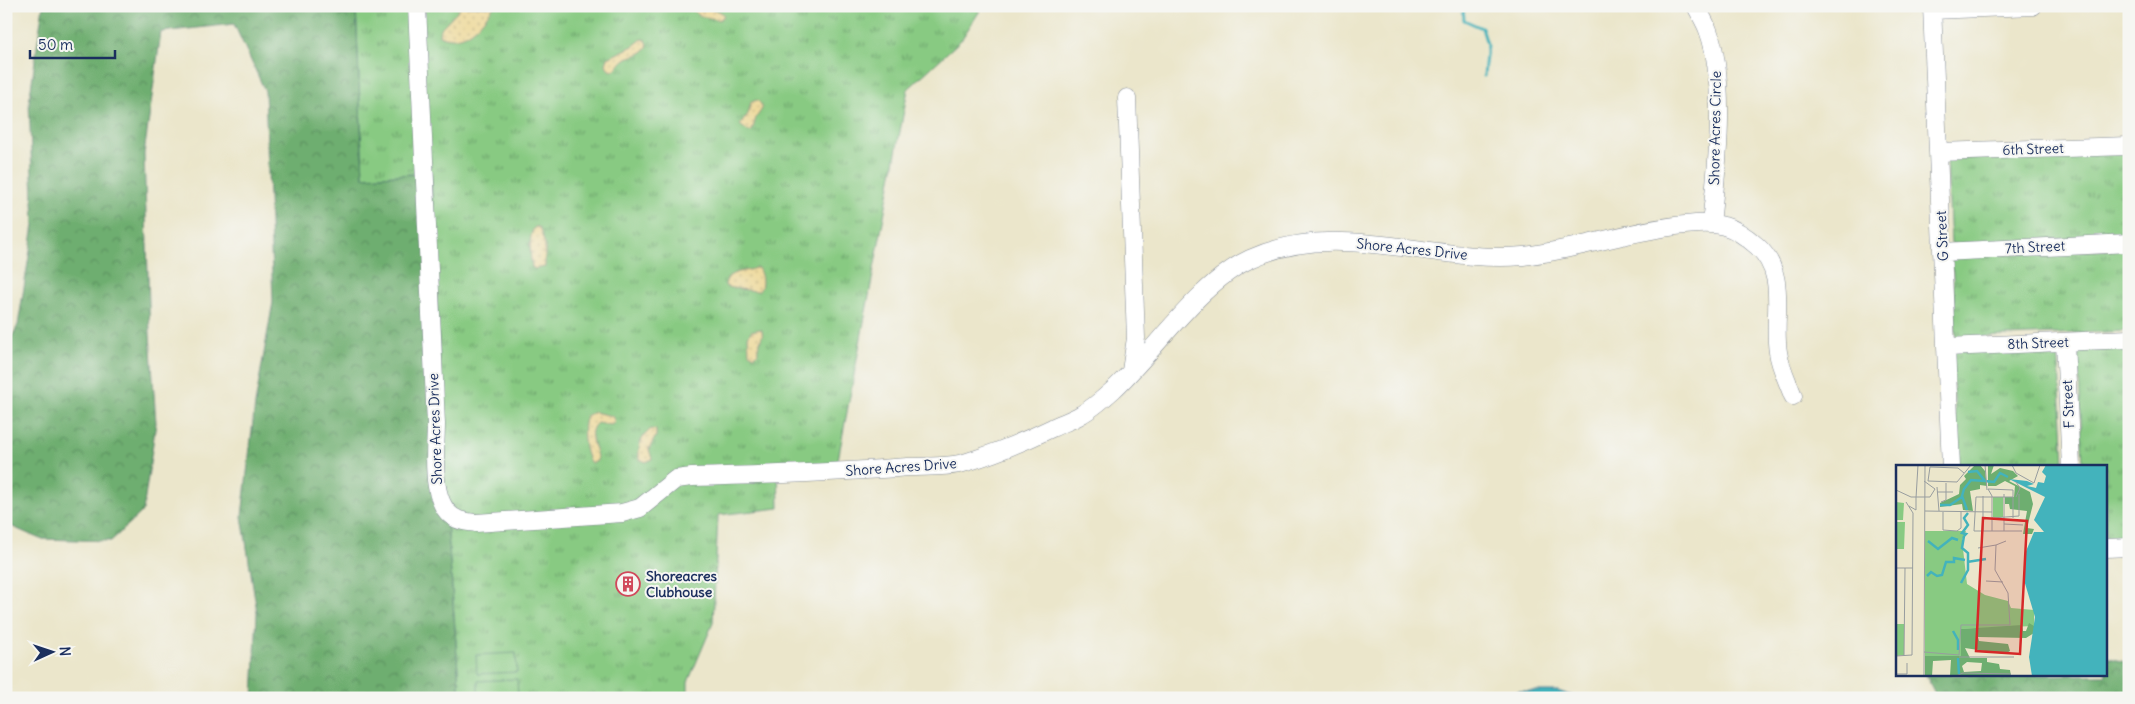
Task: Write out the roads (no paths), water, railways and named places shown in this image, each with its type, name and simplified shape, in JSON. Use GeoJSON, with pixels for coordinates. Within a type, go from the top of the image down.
{"type":"FeatureCollection","features":[{"type":"Feature","properties":{"kind":"street","name":"Shore Acres Drive"},"geometry":{"type":"LineString","coordinates":[[417,6],[435,405],[437,490],[440,502],[455,519],[476,523],[622,513],[640,508],[676,479],[692,477],[879,470],[965,463],[1025,441],[1082,414],[1113,390],[1220,279],[1250,259],[1284,248],[1316,244],[1379,244],[1502,258],[1531,255],[1662,228],[1711,224],[1725,226],[1745,236],[1761,250],[1772,267],[1777,284],[1779,303],[1778,357],[1793,396]]}},
{"type":"Feature","properties":{"kind":"street","name":"Shore Acres Circle"},"geometry":{"type":"LineString","coordinates":[[1696,6],[1708,29],[1715,54],[1718,103],[1717,168],[1711,224]]}},
{"type":"Feature","properties":{"kind":"street"},"geometry":{"type":"LineString","coordinates":[[1932,8],[2033,6]]}},
{"type":"Feature","properties":{"kind":"street","name":"G Street"},"geometry":{"type":"LineString","coordinates":[[1932,8],[1951,465]]}},
{"type":"Feature","properties":{"kind":"street"},"geometry":{"type":"LineString","coordinates":[[1126,98],[1136,338],[1131,371]]}},
{"type":"Feature","properties":{"kind":"street","name":"6th Street"},"geometry":{"type":"LineString","coordinates":[[1938,152],[2129,146]]}},
{"type":"Feature","properties":{"kind":"street","name":"7th Street"},"geometry":{"type":"LineString","coordinates":[[1942,252],[2129,243]]}},
{"type":"Feature","properties":{"kind":"street","name":"8th Street"},"geometry":{"type":"LineString","coordinates":[[1947,347],[2129,339]]}},
{"type":"Feature","properties":{"kind":"street","name":"F Street"},"geometry":{"type":"LineString","coordinates":[[2065,342],[2071,465]]}},
{"type":"Feature","properties":{"kind":"street"},"geometry":{"type":"LineString","coordinates":[[2108,548],[2129,547]]}},
{"type":"Feature","properties":{"kind":"water"},"geometry":{"type":"Polygon","coordinates":[[[1518,691],[1558,691],[1579,698],[1500,698],[1518,691]]]}},
{"type":"Feature","properties":{"kind":"waterway"},"geometry":{"type":"LineString","coordinates":[[1463,6],[1464,20],[1482,28],[1487,44],[1484,76]]}},
{"type":"Feature","properties":{"kind":"place","name":"Shoreacres Clubhouse"},"geometry":{"type":"Point","coordinates":[628,584]}}]}
